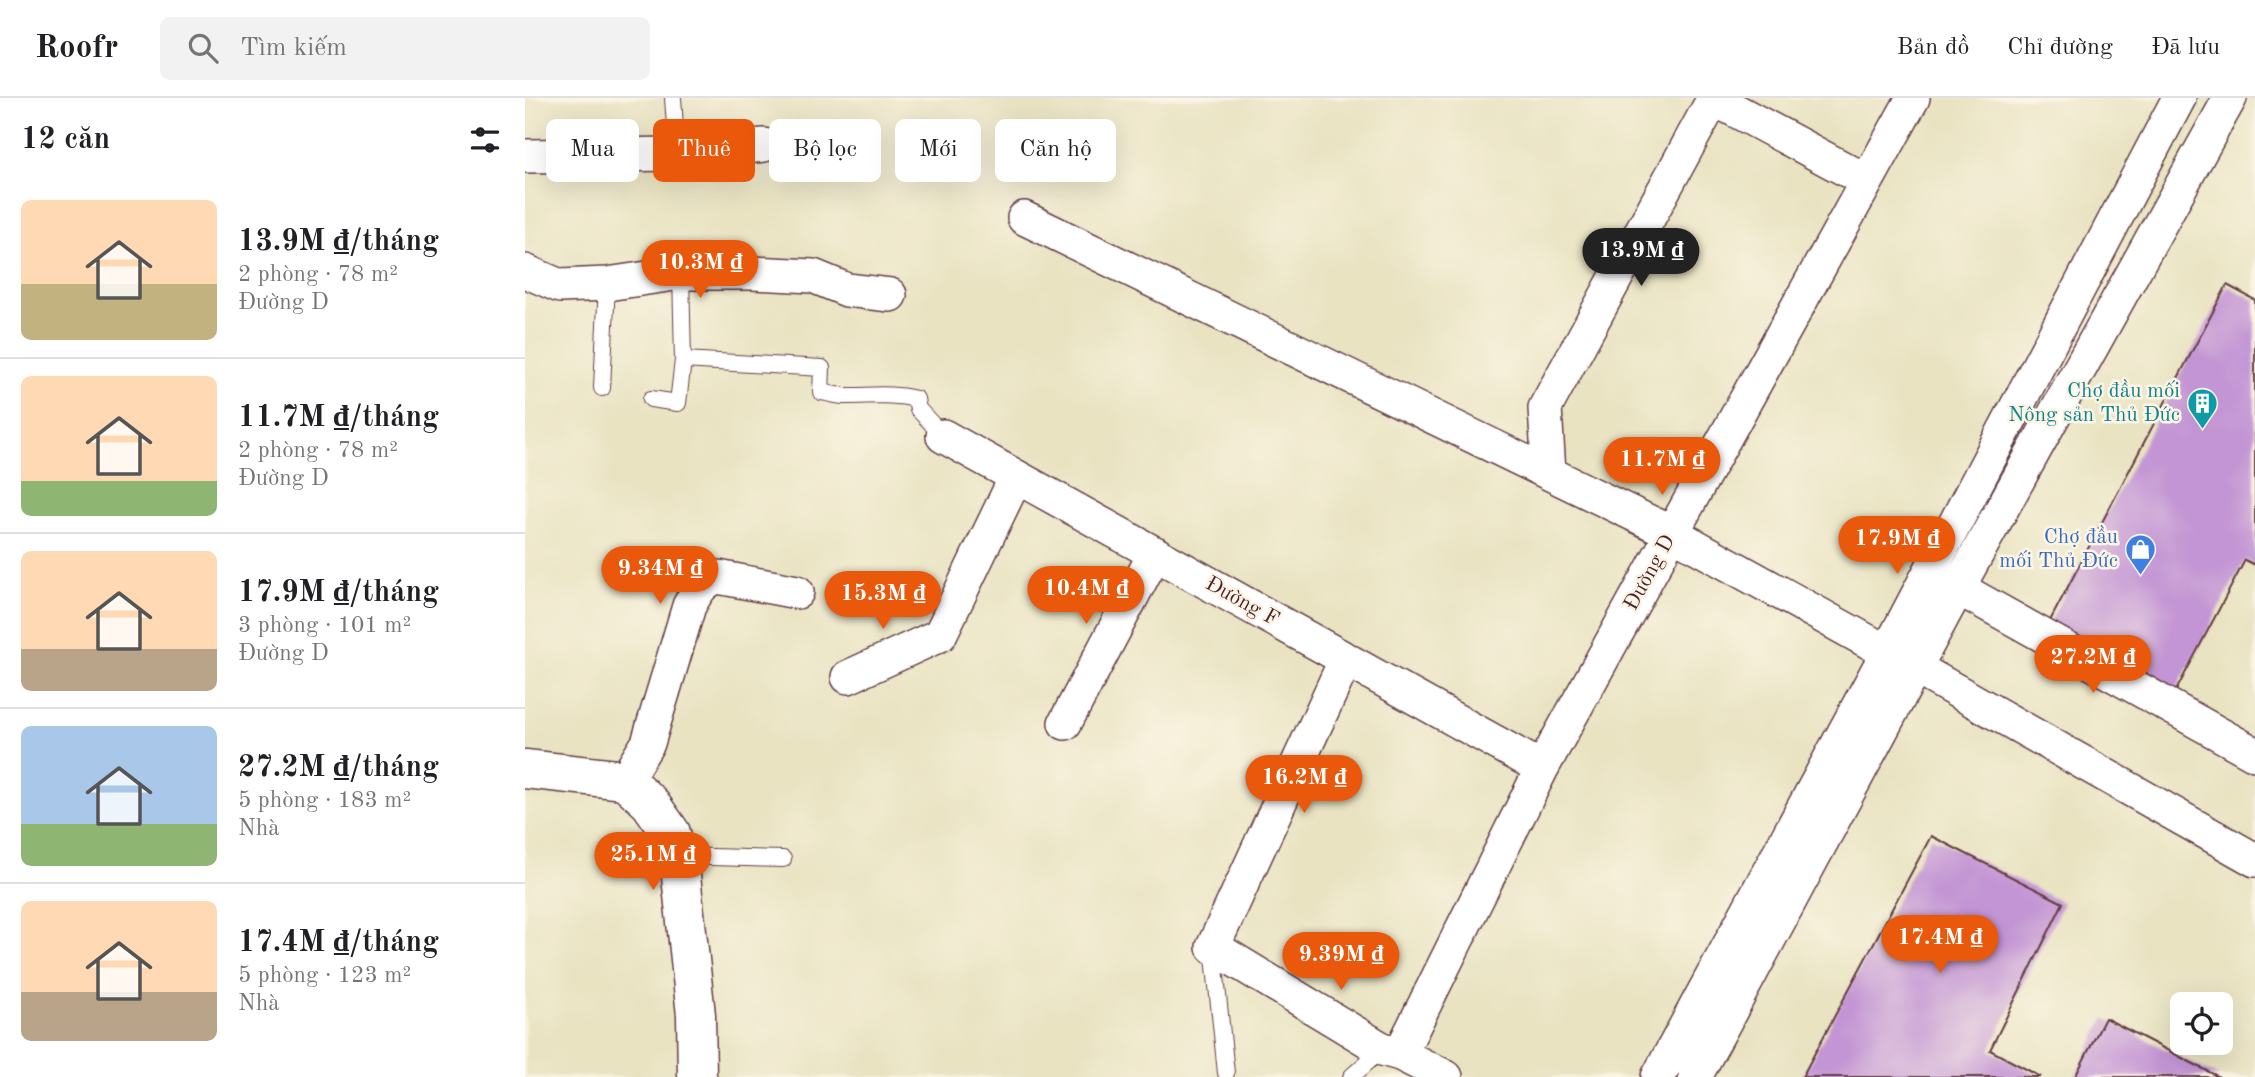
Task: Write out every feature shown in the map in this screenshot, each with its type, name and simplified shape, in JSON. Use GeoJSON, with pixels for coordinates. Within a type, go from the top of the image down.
{"type":"FeatureCollection","features":[{"type":"Feature","properties":{"kind":"main road"},"geometry":{"type":"LineString","coordinates":[[525,769],[625,780],[650,803],[671,833],[681,876],[696,1015],[697,1077]]}},
{"type":"Feature","properties":{"kind":"street"},"geometry":{"type":"LineString","coordinates":[[1549,473],[1545,408],[1714,98],[1867,181]]}},
{"type":"Feature","properties":{"kind":"street","name":"Đường D"},"geometry":{"type":"LineString","coordinates":[[1391,1052],[1542,768],[1913,98]]}},
{"type":"Feature","properties":{"kind":"street"},"geometry":{"type":"LineString","coordinates":[[1658,1077],[1887,653],[2179,98]]}},
{"type":"Feature","properties":{"kind":"street"},"geometry":{"type":"LineString","coordinates":[[1695,1077],[1958,588],[2229,98]]}},
{"type":"Feature","properties":{"kind":"street"},"geometry":{"type":"LineString","coordinates":[[755,146],[764,145]]}},
{"type":"Feature","properties":{"kind":"street"},"geometry":{"type":"LineString","coordinates":[[525,156],[653,154]]}},
{"type":"Feature","properties":{"kind":"street"},"geometry":{"type":"LineString","coordinates":[[1024,218],[1672,533],[2255,860]]}},
{"type":"Feature","properties":{"kind":"street"},"geometry":{"type":"LineString","coordinates":[[525,271],[560,286],[607,284],[681,273],[813,276],[847,290],[890,295]]}},
{"type":"Feature","properties":{"kind":"street","name":"Đường F"},"geometry":{"type":"LineString","coordinates":[[943,436],[1542,768]]}},
{"type":"Feature","properties":{"kind":"street"},"geometry":{"type":"LineString","coordinates":[[848,677],[940,635],[1016,477]]}},
{"type":"Feature","properties":{"kind":"street"},"geometry":{"type":"LineString","coordinates":[[1065,723],[1155,553]]}},
{"type":"Feature","properties":{"kind":"street"},"geometry":{"type":"LineString","coordinates":[[625,780],[648,743],[689,606],[700,587],[717,577],[797,592]]}},
{"type":"Feature","properties":{"kind":"street"},"geometry":{"type":"LineString","coordinates":[[1958,588],[2255,754]]}},
{"type":"Feature","properties":{"kind":"street"},"geometry":{"type":"LineString","coordinates":[[1346,659],[1213,947],[1391,1052],[1446,1077]]}},
{"type":"Feature","properties":{"kind":"lane"},"geometry":{"type":"LineString","coordinates":[[673,98],[674,119]]}},
{"type":"Feature","properties":{"kind":"lane"},"geometry":{"type":"LineString","coordinates":[[650,399],[678,403],[683,360],[681,273]]}},
{"type":"Feature","properties":{"kind":"lane"},"geometry":{"type":"LineString","coordinates":[[602,388],[607,284]]}},
{"type":"Feature","properties":{"kind":"lane"},"geometry":{"type":"LineString","coordinates":[[683,360],[822,368],[821,392],[846,397],[872,394],[916,399],[918,409],[943,436]]}},
{"type":"Feature","properties":{"kind":"lane"},"geometry":{"type":"LineString","coordinates":[[676,856],[782,859]]}},
{"type":"Feature","properties":{"kind":"lane"},"geometry":{"type":"LineString","coordinates":[[1213,947],[1226,1073]]}},
{"type":"Feature","properties":{"kind":"lane"},"geometry":{"type":"LineString","coordinates":[[1350,1077],[1391,1052]]}},
{"type":"Feature","properties":{"kind":"building","name":"Chợ đầu mối Nông sản Thủ Đức"},"geometry":{"type":"Polygon","coordinates":[[[2227,285],[2255,300],[2255,565],[2245,560],[2169,704],[2042,636],[2227,285]]]}},
{"type":"Feature","properties":{"kind":"building"},"geometry":{"type":"Polygon","coordinates":[[[1931,836],[2063,903],[1990,1050],[2041,1077],[1802,1077],[1931,836]]]}},
{"type":"Feature","properties":{"kind":"building"},"geometry":{"type":"Polygon","coordinates":[[[2105,1018],[2170,1052],[2170,1055],[2176,1055],[2219,1077],[2075,1077],[2105,1018]]]}},
{"type":"Feature","properties":{"kind":"place","name":"Chợ đầu mối Nông sản Thủ Đức"},"geometry":{"type":"Point","coordinates":[2203,430]}},
{"type":"Feature","properties":{"kind":"place","name":"Chợ đầu mối Thủ Đức"},"geometry":{"type":"Point","coordinates":[2141,576]}}]}
